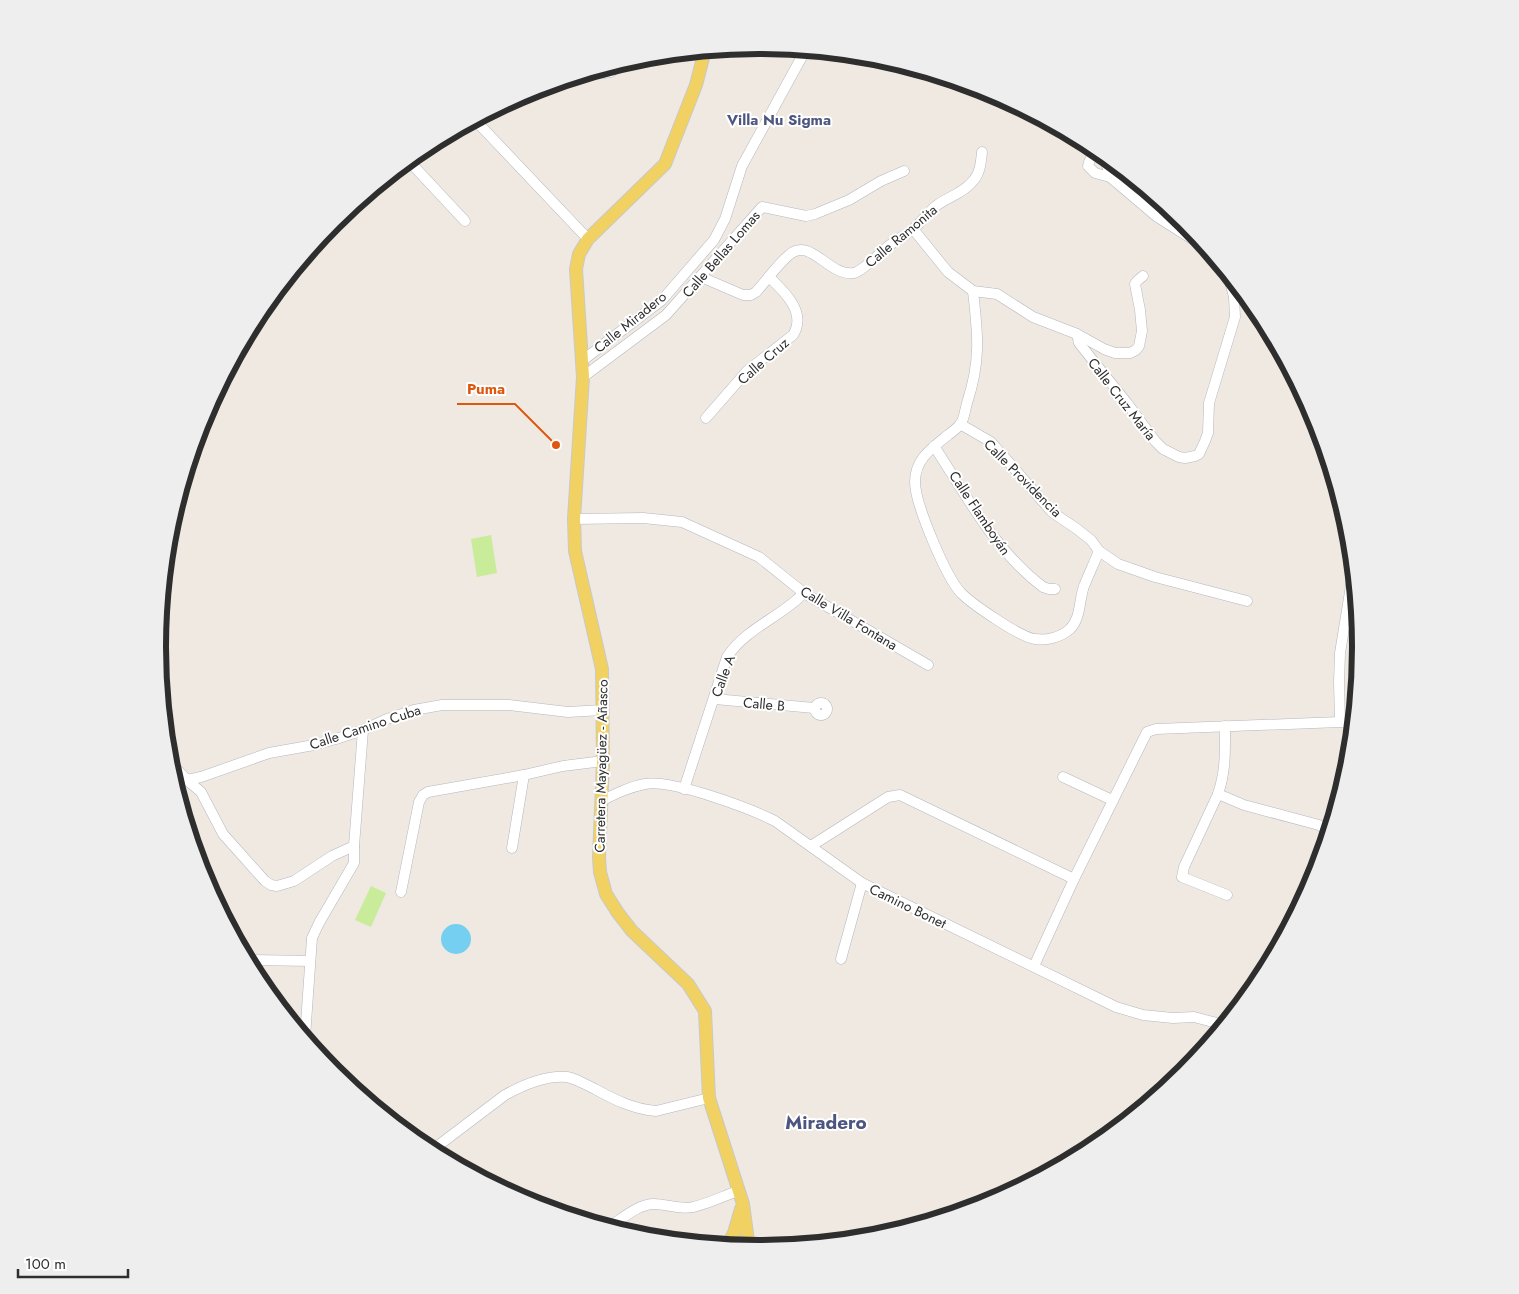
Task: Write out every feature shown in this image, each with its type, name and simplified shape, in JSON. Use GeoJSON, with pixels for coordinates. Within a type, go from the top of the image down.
{"type":"FeatureCollection","features":[{"type":"Feature","properties":{"kind":"main road","name":"Carretera Mayagüez - Añasco"},"geometry":{"type":"LineString","coordinates":[[703,57],[696,85],[665,164],[588,239],[579,254],[576,269],[583,377],[574,519],[575,552],[602,669],[600,872],[606,894],[632,931],[688,984],[705,1010],[709,1098],[743,1204],[746,1240]]}},
{"type":"Feature","properties":{"kind":"main road"},"geometry":{"type":"LineString","coordinates":[[731,1239],[743,1204]]}},
{"type":"Feature","properties":{"kind":"street","name":"Calle Miradero"},"geometry":{"type":"LineString","coordinates":[[583,360],[662,300],[714,240],[725,219],[742,166],[803,55]]}},
{"type":"Feature","properties":{"kind":"street"},"geometry":{"type":"LineString","coordinates":[[479,125],[588,239]]}},
{"type":"Feature","properties":{"kind":"street","name":"Calle Ramonita"},"geometry":{"type":"LineString","coordinates":[[701,277],[747,296],[756,292],[789,255],[799,250],[811,252],[835,270],[854,273],[912,229],[937,205],[973,182],[979,169],[982,152]]}},
{"type":"Feature","properties":{"kind":"street"},"geometry":{"type":"LineString","coordinates":[[413,166],[465,221]]}},
{"type":"Feature","properties":{"kind":"street","name":"Calle Bellas Lomas"},"geometry":{"type":"LineString","coordinates":[[583,377],[660,321],[762,206],[806,216],[815,214],[849,200],[881,181],[904,172]]}},
{"type":"Feature","properties":{"kind":"street"},"geometry":{"type":"LineString","coordinates":[[1110,177],[1156,216],[1185,235]]}},
{"type":"Feature","properties":{"kind":"street"},"geometry":{"type":"LineString","coordinates":[[912,229],[948,272],[973,291],[997,294],[1033,317],[1077,334],[1104,349],[1116,353],[1130,353],[1139,346],[1142,331],[1135,284],[1143,276]]}},
{"type":"Feature","properties":{"kind":"street","name":"Calle Cruz"},"geometry":{"type":"LineString","coordinates":[[706,418],[747,372],[793,335],[797,329],[799,323],[798,314],[779,287],[769,277]]}},
{"type":"Feature","properties":{"kind":"street","name":"Calle Cruz María"},"geometry":{"type":"LineString","coordinates":[[1077,334],[1078,343],[1155,441],[1163,449],[1179,457],[1195,456],[1199,454],[1208,433],[1209,404],[1235,317],[1232,288]]}},
{"type":"Feature","properties":{"kind":"street"},"geometry":{"type":"LineString","coordinates":[[973,291],[978,336],[978,356],[970,394],[960,424],[925,454],[916,472],[915,483],[923,514],[940,557],[961,593],[992,616],[1035,639],[1057,638],[1070,629],[1077,620],[1083,588],[1099,551]]}},
{"type":"Feature","properties":{"kind":"street","name":"Calle Providencia"},"geometry":{"type":"LineString","coordinates":[[960,424],[991,442],[1052,512],[1091,540],[1099,551],[1128,568],[1179,584],[1248,601]]}},
{"type":"Feature","properties":{"kind":"street","name":"Calle Flamboyán"},"geometry":{"type":"LineString","coordinates":[[934,446],[1006,554],[1042,587],[1055,589]]}},
{"type":"Feature","properties":{"kind":"street","name":"Calle Villa Fontana"},"geometry":{"type":"LineString","coordinates":[[574,519],[643,518],[682,522],[759,558],[804,593],[928,665]]}},
{"type":"Feature","properties":{"kind":"street","name":"Calle A"},"geometry":{"type":"LineString","coordinates":[[684,789],[727,657],[748,634],[796,601],[804,593]]}},
{"type":"Feature","properties":{"kind":"street"},"geometry":{"type":"LineString","coordinates":[[1340,722],[1338,682],[1340,653],[1350,593]]}},
{"type":"Feature","properties":{"kind":"street","name":"Calle B"},"geometry":{"type":"LineString","coordinates":[[714,699],[814,708]]}},
{"type":"Feature","properties":{"kind":"street","name":"Calle Camino Cuba"},"geometry":{"type":"LineString","coordinates":[[182,781],[201,777],[269,753],[314,745],[363,730],[414,710],[442,705],[509,705],[568,712],[603,710]]}},
{"type":"Feature","properties":{"kind":"street"},"geometry":{"type":"LineString","coordinates":[[1034,966],[1112,800],[1147,732],[1156,728],[1348,723]]}},
{"type":"Feature","properties":{"kind":"street"},"geometry":{"type":"LineString","coordinates":[[1225,726],[1226,762],[1218,794],[1184,867],[1182,877],[1227,895]]}},
{"type":"Feature","properties":{"kind":"street"},"geometry":{"type":"LineString","coordinates":[[306,1029],[311,946],[314,932],[354,863],[363,730]]}},
{"type":"Feature","properties":{"kind":"street"},"geometry":{"type":"LineString","coordinates":[[401,892],[419,802],[423,795],[428,792],[563,766],[602,761]]}},
{"type":"Feature","properties":{"kind":"street"},"geometry":{"type":"LineString","coordinates":[[180,773],[201,792],[223,834],[265,881],[271,885],[278,886],[294,880],[332,856],[354,846]]}},
{"type":"Feature","properties":{"kind":"street"},"geometry":{"type":"LineString","coordinates":[[512,848],[524,775]]}},
{"type":"Feature","properties":{"kind":"street"},"geometry":{"type":"LineString","coordinates":[[1063,776],[1112,800]]}},
{"type":"Feature","properties":{"kind":"street","name":"Camino Bonet"},"geometry":{"type":"LineString","coordinates":[[602,801],[625,790],[644,784],[658,783],[684,789],[760,814],[775,821],[862,883],[1116,1007],[1143,1014],[1173,1018],[1194,1016],[1218,1023]]}},
{"type":"Feature","properties":{"kind":"street"},"geometry":{"type":"LineString","coordinates":[[1218,794],[1244,805],[1320,825],[1324,828]]}},
{"type":"Feature","properties":{"kind":"street"},"geometry":{"type":"LineString","coordinates":[[810,846],[888,797],[900,795],[1074,879]]}},
{"type":"Feature","properties":{"kind":"street"},"geometry":{"type":"LineString","coordinates":[[841,959],[862,883]]}},
{"type":"Feature","properties":{"kind":"street"},"geometry":{"type":"LineString","coordinates":[[256,960],[310,961]]}},
{"type":"Feature","properties":{"kind":"street"},"geometry":{"type":"LineString","coordinates":[[438,1145],[505,1095],[518,1088],[546,1079],[568,1077],[624,1104],[647,1110],[656,1111],[709,1098]]}},
{"type":"Feature","properties":{"kind":"street"},"geometry":{"type":"LineString","coordinates":[[617,1223],[641,1207],[648,1205],[695,1207],[738,1191]]}},
{"type":"Feature","properties":{"kind":"green space"},"geometry":{"type":"Polygon","coordinates":[[[491,535],[497,573],[477,577],[471,539],[491,535]]]}},
{"type":"Feature","properties":{"kind":"green space"},"geometry":{"type":"Polygon","coordinates":[[[371,886],[386,893],[371,927],[355,920],[371,886]]]}},
{"type":"Feature","properties":{"kind":"water"},"geometry":{"type":"Polygon","coordinates":[[[456,924],[467,928],[471,939],[467,950],[456,954],[445,950],[441,939],[445,928],[456,924]]]}},
{"type":"Feature","properties":{"kind":"place","name":"Puma"},"geometry":{"type":"Point","coordinates":[556,445]}},
{"type":"Feature","properties":{"kind":"district","name":"Villa Nu Sigma"},"geometry":{"type":"Point","coordinates":[779,120]}},
{"type":"Feature","properties":{"kind":"district","name":"Miradero"},"geometry":{"type":"Point","coordinates":[826,1122]}}]}
